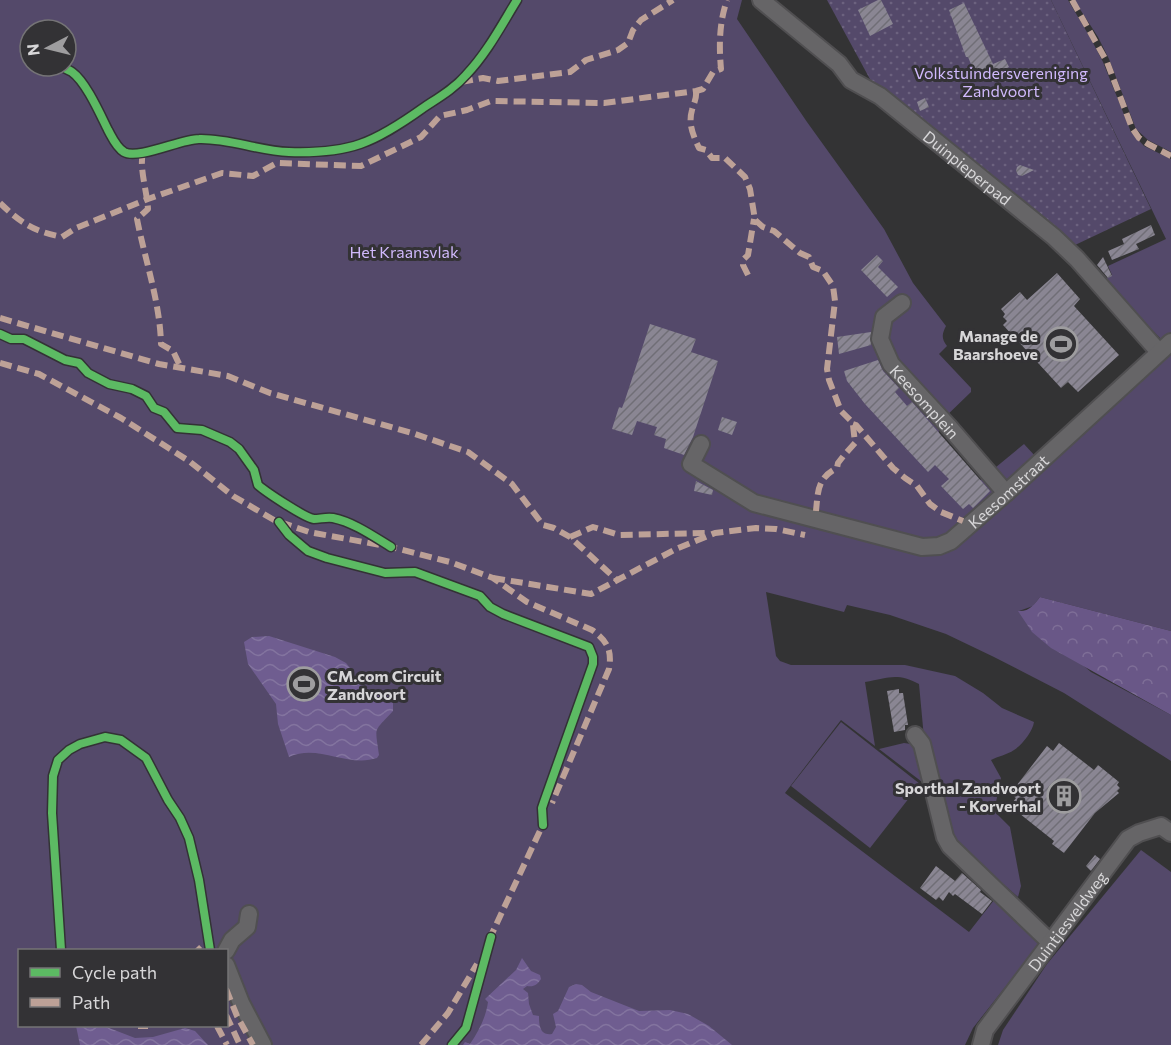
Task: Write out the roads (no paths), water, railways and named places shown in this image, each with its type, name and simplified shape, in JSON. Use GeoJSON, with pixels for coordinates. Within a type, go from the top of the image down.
{"type":"FeatureCollection","features":[{"type":"Feature","properties":{"kind":"street","name":"Duinpieperpad"},"geometry":{"type":"LineString","coordinates":[[761,0],[839,64],[851,80],[880,96],[1054,237],[1165,347]]}},
{"type":"Feature","properties":{"kind":"street","name":"Keesomplein"},"geometry":{"type":"LineString","coordinates":[[902,303],[884,317],[880,339],[891,364],[1006,494]]}},
{"type":"Feature","properties":{"kind":"street","name":"Keesomstraat"},"geometry":{"type":"LineString","coordinates":[[701,444],[691,464],[754,503],[930,548],[945,545],[1006,494],[1165,347]]}},
{"type":"Feature","properties":{"kind":"street"},"geometry":{"type":"LineString","coordinates":[[915,735],[922,744],[945,837],[950,846],[1050,942]]}},
{"type":"Feature","properties":{"kind":"street","name":"Duintjesveldweg"},"geometry":{"type":"LineString","coordinates":[[981,1045],[985,1030],[1128,839],[1161,826],[1171,833]]}},
{"type":"Feature","properties":{"kind":"street"},"geometry":{"type":"LineString","coordinates":[[227,949],[232,940],[249,924],[249,914]]}},
{"type":"Feature","properties":{"kind":"street"},"geometry":{"type":"LineString","coordinates":[[243,932],[249,932],[258,939]]}},
{"type":"Feature","properties":{"kind":"street"},"geometry":{"type":"LineString","coordinates":[[228,970],[240,1002],[263,1045]]}},
{"type":"Feature","properties":{"kind":"water"},"geometry":{"type":"Polygon","coordinates":[[[269,636],[335,657],[346,663],[366,688],[386,695],[393,702],[393,711],[377,730],[379,755],[377,758],[355,760],[311,753],[300,753],[289,757],[278,724],[276,704],[248,664],[244,642],[252,637],[269,636]]]}},
{"type":"Feature","properties":{"kind":"water"},"geometry":{"type":"Polygon","coordinates":[[[522,958],[531,971],[540,975],[541,979],[537,984],[523,989],[528,993],[533,1015],[539,1016],[540,1026],[545,1033],[552,1034],[556,1027],[553,1014],[558,1011],[569,987],[576,984],[639,1011],[670,1010],[688,1014],[709,1026],[732,1045],[463,1045],[465,1042],[470,1044],[482,1024],[488,1002],[485,999],[516,970],[522,958]]]}},
{"type":"Feature","properties":{"kind":"water"},"geometry":{"type":"Polygon","coordinates":[[[76,1027],[107,1027],[135,1038],[153,1037],[185,1028],[195,1031],[208,1045],[80,1045],[76,1027]]]}},
{"type":"Feature","properties":{"kind":"place","name":"Manage de Baarshoeve"},"geometry":{"type":"Point","coordinates":[1061,344]}},
{"type":"Feature","properties":{"kind":"place","name":"CM.com Circuit Zandvoort"},"geometry":{"type":"Point","coordinates":[304,684]}},
{"type":"Feature","properties":{"kind":"place","name":"Sporthal Zandvoort - Korverhal"},"geometry":{"type":"Point","coordinates":[1064,796]}},
{"type":"Feature","properties":{"kind":"park label","name":"Volkstuindersvereniging Zandvoort"},"geometry":{"type":"Point","coordinates":[1001,81]}},
{"type":"Feature","properties":{"kind":"park label","name":"Het Kraansvlak"},"geometry":{"type":"Point","coordinates":[404,251]}}]}
